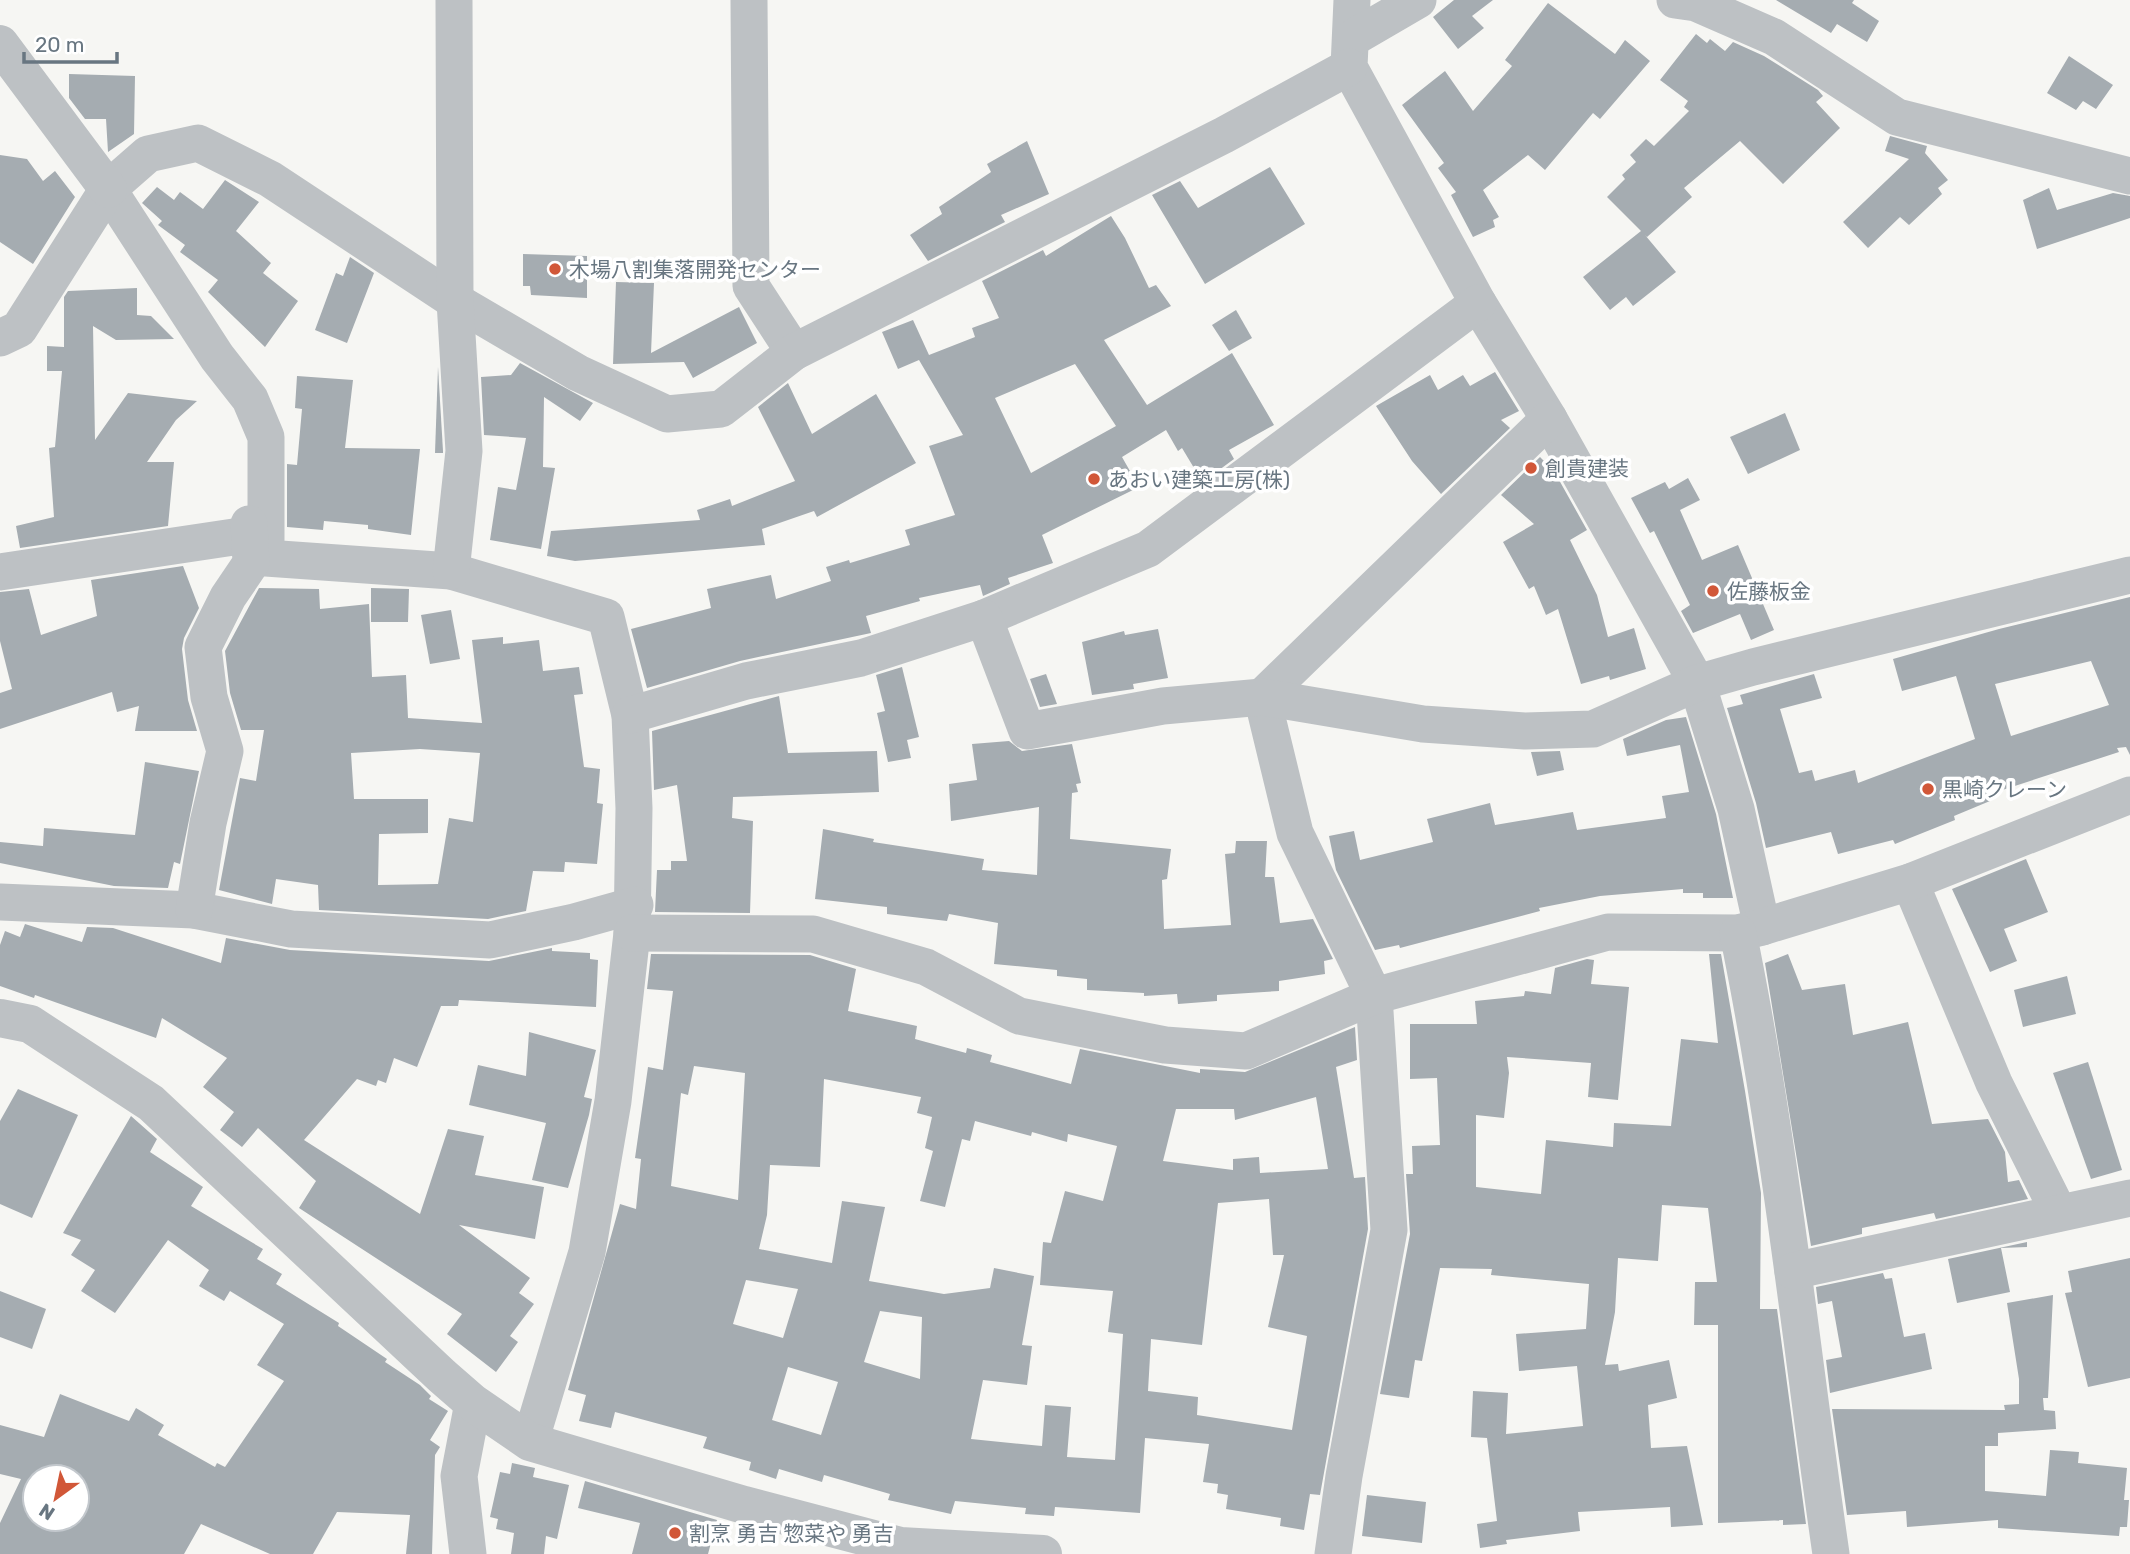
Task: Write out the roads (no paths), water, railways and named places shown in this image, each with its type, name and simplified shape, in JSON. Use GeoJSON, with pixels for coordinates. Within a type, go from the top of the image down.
{"type":"FeatureCollection","features":[{"type":"Feature","properties":{"kind":"street"},"geometry":{"type":"LineString","coordinates":[[451,571],[464,451],[456,301],[454,0]]}},
{"type":"Feature","properties":{"kind":"street"},"geometry":{"type":"LineString","coordinates":[[749,0],[751,286],[794,352]]}},
{"type":"Feature","properties":{"kind":"street"},"geometry":{"type":"LineString","coordinates":[[1352,0],[1350,53],[1478,303],[1549,419],[1697,683],[1736,809],[1750,930],[1752,998],[1793,1271],[1831,1554]]}},
{"type":"Feature","properties":{"kind":"street"},"geometry":{"type":"LineString","coordinates":[[0,338],[19,329],[108,189],[148,154],[198,143],[270,179],[456,301],[578,373],[667,414],[721,409],[794,352],[1212,141],[1350,53],[1418,0]]}},
{"type":"Feature","properties":{"kind":"street"},"geometry":{"type":"LineString","coordinates":[[1675,0],[1696,4],[1774,37],[1897,117],[2130,176]]}},
{"type":"Feature","properties":{"kind":"street"},"geometry":{"type":"LineString","coordinates":[[0,44],[108,189],[216,358],[250,399],[266,437],[266,558],[451,571],[606,617],[630,715],[633,919],[613,1101],[587,1252],[530,1442]]}},
{"type":"Feature","properties":{"kind":"street"},"geometry":{"type":"LineString","coordinates":[[630,715],[746,681],[861,658],[984,618],[1148,550],[1478,303]]}},
{"type":"Feature","properties":{"kind":"street"},"geometry":{"type":"LineString","coordinates":[[1262,697],[1549,419]]}},
{"type":"Feature","properties":{"kind":"street"},"geometry":{"type":"LineString","coordinates":[[194,910],[208,823],[225,751],[209,697],[203,648],[228,597],[251,562],[247,535],[266,437]]}},
{"type":"Feature","properties":{"kind":"street"},"geometry":{"type":"LineString","coordinates":[[0,572],[247,535]]}},
{"type":"Feature","properties":{"kind":"street"},"geometry":{"type":"LineString","coordinates":[[984,618],[1027,731],[1163,706],[1262,697],[1423,724],[1525,731],[1592,729],[1697,683],[2130,575]]}},
{"type":"Feature","properties":{"kind":"street"},"geometry":{"type":"LineString","coordinates":[[1262,697],[1295,833],[1374,996],[1389,1230],[1344,1476],[1333,1554]]}},
{"type":"Feature","properties":{"kind":"street"},"geometry":{"type":"LineString","coordinates":[[0,902],[194,910],[291,929],[490,940],[574,922],[633,919],[813,934],[926,967],[1019,1016],[1165,1045],[1246,1051],[1374,996],[1608,932],[1750,930],[1910,883],[2130,795]]}},
{"type":"Feature","properties":{"kind":"street"},"geometry":{"type":"LineString","coordinates":[[1910,883],[1994,1083],[2059,1213]]}},
{"type":"Feature","properties":{"kind":"street"},"geometry":{"type":"LineString","coordinates":[[1,1022],[30,1024],[151,1103],[473,1403],[530,1442],[744,1505],[900,1546],[1043,1554]]}},
{"type":"Feature","properties":{"kind":"street"},"geometry":{"type":"LineString","coordinates":[[1793,1271],[2130,1198]]}},
{"type":"Feature","properties":{"kind":"street"},"geometry":{"type":"LineString","coordinates":[[468,1554],[459,1476],[473,1403]]}},
{"type":"Feature","properties":{"kind":"place","name":"木場八割集落開発センター"},"geometry":{"type":"Point","coordinates":[555,269]}},
{"type":"Feature","properties":{"kind":"place","name":"創貴建装"},"geometry":{"type":"Point","coordinates":[1531,468]}},
{"type":"Feature","properties":{"kind":"place","name":"あおい建築工房(株)"},"geometry":{"type":"Point","coordinates":[1094,479]}},
{"type":"Feature","properties":{"kind":"place","name":"佐藤板金"},"geometry":{"type":"Point","coordinates":[1713,591]}},
{"type":"Feature","properties":{"kind":"place","name":"黒崎クレーン"},"geometry":{"type":"Point","coordinates":[1928,789]}},
{"type":"Feature","properties":{"kind":"place","name":"割烹 勇吉 惣菜や 勇吉"},"geometry":{"type":"Point","coordinates":[675,1533]}}]}
